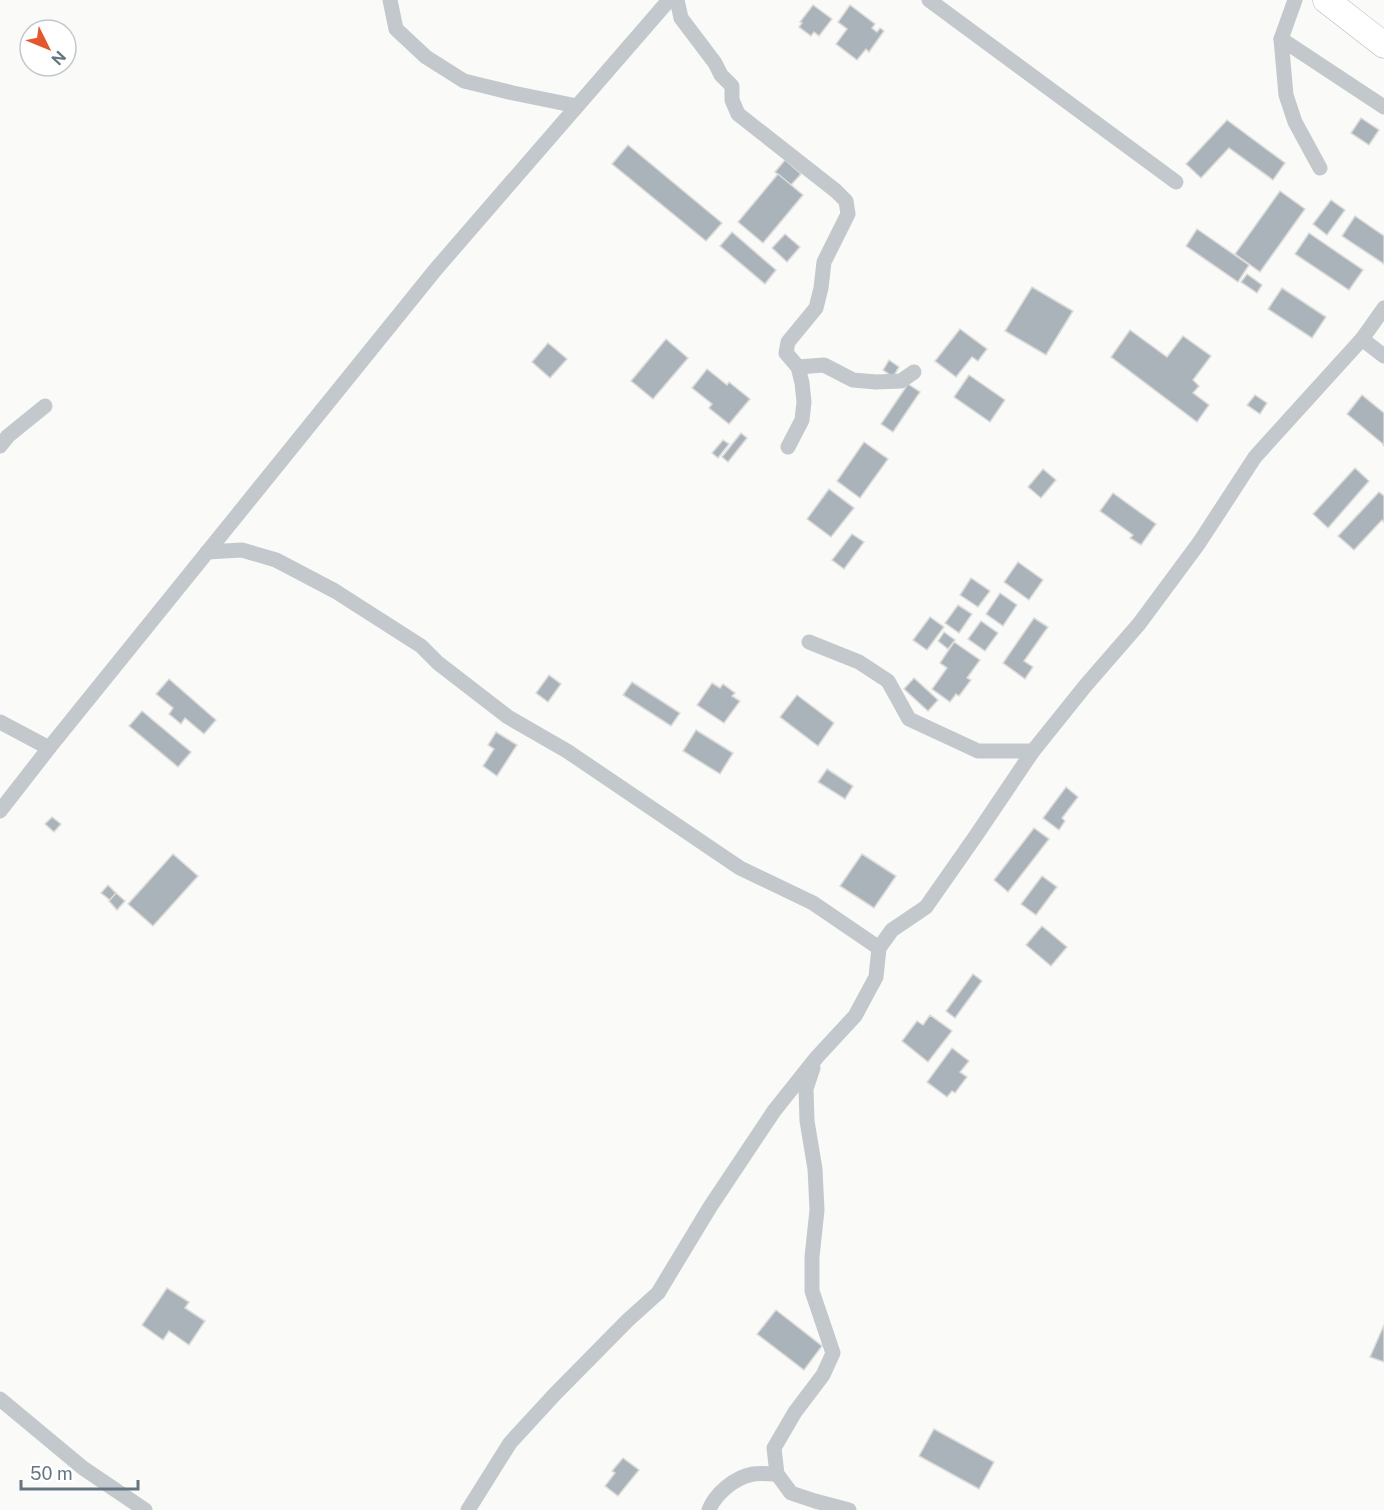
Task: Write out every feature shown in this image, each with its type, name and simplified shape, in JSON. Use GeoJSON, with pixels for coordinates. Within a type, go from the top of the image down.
{"type":"FeatureCollection","features":[{"type":"Feature","properties":{"kind":"highway"},"geometry":{"type":"LineString","coordinates":[[1326,0],[1384,45]]}},
{"type":"Feature","properties":{"kind":"street"},"geometry":{"type":"LineString","coordinates":[[390,0],[396,29],[426,57],[464,81],[577,106]]}},
{"type":"Feature","properties":{"kind":"street"},"geometry":{"type":"LineString","coordinates":[[0,811],[436,269],[669,0]]}},
{"type":"Feature","properties":{"kind":"street"},"geometry":{"type":"LineString","coordinates":[[677,0],[681,18],[715,63],[721,75],[732,86],[732,100],[738,114],[846,201],[848,214],[824,262],[816,308],[788,342],[786,353],[798,367],[804,402],[802,420],[788,447]]}},
{"type":"Feature","properties":{"kind":"street"},"geometry":{"type":"LineString","coordinates":[[929,0],[1176,182]]}},
{"type":"Feature","properties":{"kind":"street"},"geometry":{"type":"LineString","coordinates":[[1296,0],[1281,39],[1286,95],[1295,122],[1320,168]]}},
{"type":"Feature","properties":{"kind":"street"},"geometry":{"type":"LineString","coordinates":[[1281,39],[1384,107]]}},
{"type":"Feature","properties":{"kind":"street"},"geometry":{"type":"LineString","coordinates":[[468,1510],[510,1443],[620,1328],[658,1293],[774,1111],[817,1057],[855,1016],[876,977],[879,948],[892,930],[926,907],[1033,751],[1138,624],[1199,543],[1255,457],[1362,339],[1384,308]]}},
{"type":"Feature","properties":{"kind":"street"},"geometry":{"type":"LineString","coordinates":[[1362,339],[1384,356]]}},
{"type":"Feature","properties":{"kind":"street"},"geometry":{"type":"LineString","coordinates":[[798,367],[824,365],[854,380],[876,382],[901,381],[914,372]]}},
{"type":"Feature","properties":{"kind":"street"},"geometry":{"type":"LineString","coordinates":[[0,446],[8,436],[45,406]]}},
{"type":"Feature","properties":{"kind":"street"},"geometry":{"type":"LineString","coordinates":[[207,552],[242,550],[276,560],[335,591],[421,646],[438,663],[508,717],[567,752],[740,868],[813,903],[879,948]]}},
{"type":"Feature","properties":{"kind":"street"},"geometry":{"type":"LineString","coordinates":[[809,642],[859,662],[888,681],[909,719],[978,751],[1033,751]]}},
{"type":"Feature","properties":{"kind":"street"},"geometry":{"type":"LineString","coordinates":[[0,722],[49,748]]}},
{"type":"Feature","properties":{"kind":"street"},"geometry":{"type":"LineString","coordinates":[[817,1057],[806,1089],[807,1121],[815,1169],[817,1210],[812,1257],[812,1291],[833,1353],[823,1374],[795,1412],[774,1448],[777,1474],[791,1493],[849,1510]]}},
{"type":"Feature","properties":{"kind":"street"},"geometry":{"type":"LineString","coordinates":[[0,1399],[83,1468],[145,1510]]}},
{"type":"Feature","properties":{"kind":"street"},"geometry":{"type":"LineString","coordinates":[[709,1510],[712,1503],[728,1485],[752,1474],[777,1474]]}},
{"type":"Feature","properties":{"kind":"building"},"geometry":{"type":"Polygon","coordinates":[[[813,5],[832,19],[819,36],[814,32],[811,36],[799,27],[802,23],[800,22],[813,5]]]}},
{"type":"Feature","properties":{"kind":"building"},"geometry":{"type":"Polygon","coordinates":[[[850,5],[875,24],[872,28],[877,32],[880,28],[884,31],[869,52],[866,49],[857,60],[836,44],[847,29],[838,22],[850,5]]]}},
{"type":"Feature","properties":{"kind":"building"},"geometry":{"type":"Polygon","coordinates":[[[1361,118],[1379,130],[1369,145],[1351,133],[1361,118]]]}},
{"type":"Feature","properties":{"kind":"building"},"geometry":{"type":"Polygon","coordinates":[[[1227,120],[1285,163],[1273,180],[1229,148],[1201,178],[1186,164],[1227,120]]]}},
{"type":"Feature","properties":{"kind":"building"},"geometry":{"type":"Polygon","coordinates":[[[628,145],[722,223],[706,241],[612,164],[628,145]]]}},
{"type":"Feature","properties":{"kind":"building"},"geometry":{"type":"Polygon","coordinates":[[[785,160],[801,174],[791,185],[775,172],[785,160]]]}},
{"type":"Feature","properties":{"kind":"building"},"geometry":{"type":"Polygon","coordinates":[[[778,174],[803,195],[763,243],[738,222],[778,174]]]}},
{"type":"Feature","properties":{"kind":"building"},"geometry":{"type":"Polygon","coordinates":[[[1280,191],[1305,209],[1260,272],[1235,254],[1280,191]]]}},
{"type":"Feature","properties":{"kind":"building"},"geometry":{"type":"Polygon","coordinates":[[[1331,200],[1345,210],[1327,235],[1313,224],[1331,200]]]}},
{"type":"Feature","properties":{"kind":"building"},"geometry":{"type":"Polygon","coordinates":[[[1355,216],[1384,236],[1384,264],[1342,236],[1355,216]]]}},
{"type":"Feature","properties":{"kind":"building"},"geometry":{"type":"Polygon","coordinates":[[[1197,229],[1249,265],[1238,282],[1186,246],[1197,229]]]}},
{"type":"Feature","properties":{"kind":"building"},"geometry":{"type":"Polygon","coordinates":[[[732,232],[776,270],[765,284],[720,246],[732,232]]]}},
{"type":"Feature","properties":{"kind":"building"},"geometry":{"type":"Polygon","coordinates":[[[1309,233],[1363,270],[1349,290],[1295,254],[1309,233]]]}},
{"type":"Feature","properties":{"kind":"building"},"geometry":{"type":"Polygon","coordinates":[[[785,234],[800,247],[787,262],[772,248],[785,234]]]}},
{"type":"Feature","properties":{"kind":"building"},"geometry":{"type":"Polygon","coordinates":[[[1247,274],[1262,285],[1257,293],[1241,282],[1247,274]]]}},
{"type":"Feature","properties":{"kind":"building"},"geometry":{"type":"Polygon","coordinates":[[[1032,287],[1073,311],[1046,355],[1005,331],[1032,287]]]}},
{"type":"Feature","properties":{"kind":"building"},"geometry":{"type":"Polygon","coordinates":[[[1282,288],[1326,317],[1312,338],[1268,309],[1282,288]]]}},
{"type":"Feature","properties":{"kind":"building"},"geometry":{"type":"Polygon","coordinates":[[[960,329],[987,349],[978,361],[972,357],[956,377],[935,361],[960,329]]]}},
{"type":"Feature","properties":{"kind":"building"},"geometry":{"type":"Polygon","coordinates":[[[1130,330],[1167,357],[1183,336],[1211,356],[1193,380],[1199,386],[1193,393],[1209,405],[1197,422],[1111,357],[1130,330]]]}},
{"type":"Feature","properties":{"kind":"building"},"geometry":{"type":"Polygon","coordinates":[[[666,339],[688,358],[653,399],[631,381],[666,339]]]}},
{"type":"Feature","properties":{"kind":"building"},"geometry":{"type":"Polygon","coordinates":[[[548,343],[567,359],[550,378],[532,362],[548,343]]]}},
{"type":"Feature","properties":{"kind":"building"},"geometry":{"type":"Polygon","coordinates":[[[889,360],[899,367],[893,377],[883,370],[889,360]]]}},
{"type":"Feature","properties":{"kind":"building"},"geometry":{"type":"Polygon","coordinates":[[[707,369],[727,385],[729,382],[750,399],[729,424],[709,408],[712,404],[692,388],[707,369]]]}},
{"type":"Feature","properties":{"kind":"building"},"geometry":{"type":"Polygon","coordinates":[[[969,375],[1005,400],[990,422],[954,397],[969,375]]]}},
{"type":"Feature","properties":{"kind":"building"},"geometry":{"type":"Polygon","coordinates":[[[908,384],[920,392],[893,432],[881,424],[908,384]]]}},
{"type":"Feature","properties":{"kind":"building"},"geometry":{"type":"Polygon","coordinates":[[[1255,395],[1267,403],[1260,414],[1247,405],[1255,395]]]}},
{"type":"Feature","properties":{"kind":"building"},"geometry":{"type":"Polygon","coordinates":[[[1362,395],[1384,413],[1384,446],[1347,414],[1362,395]]]}},
{"type":"Feature","properties":{"kind":"building"},"geometry":{"type":"Polygon","coordinates":[[[741,433],[747,438],[728,462],[722,457],[741,433]]]}},
{"type":"Feature","properties":{"kind":"building"},"geometry":{"type":"Polygon","coordinates":[[[723,440],[729,444],[718,458],[712,453],[723,440]]]}},
{"type":"Feature","properties":{"kind":"building"},"geometry":{"type":"Polygon","coordinates":[[[864,442],[888,459],[860,498],[837,481],[864,442]]]}},
{"type":"Feature","properties":{"kind":"building"},"geometry":{"type":"Polygon","coordinates":[[[1355,468],[1369,481],[1328,528],[1313,514],[1355,468]]]}},
{"type":"Feature","properties":{"kind":"building"},"geometry":{"type":"Polygon","coordinates":[[[1043,469],[1056,480],[1041,498],[1028,487],[1043,469]]]}},
{"type":"Feature","properties":{"kind":"building"},"geometry":{"type":"Polygon","coordinates":[[[829,489],[854,508],[831,537],[807,519],[829,489]]]}},
{"type":"Feature","properties":{"kind":"building"},"geometry":{"type":"Polygon","coordinates":[[[1379,492],[1384,496],[1384,522],[1382,520],[1354,550],[1338,536],[1379,492]]]}},
{"type":"Feature","properties":{"kind":"building"},"geometry":{"type":"Polygon","coordinates":[[[1113,493],[1156,524],[1141,545],[1130,538],[1133,535],[1100,511],[1113,493]]]}},
{"type":"Feature","properties":{"kind":"building"},"geometry":{"type":"Polygon","coordinates":[[[852,534],[864,542],[844,569],[832,560],[852,534]]]}},
{"type":"Feature","properties":{"kind":"building"},"geometry":{"type":"Polygon","coordinates":[[[1018,562],[1043,580],[1029,600],[1004,582],[1018,562]]]}},
{"type":"Feature","properties":{"kind":"building"},"geometry":{"type":"Polygon","coordinates":[[[971,578],[990,591],[978,607],[960,595],[971,578]]]}},
{"type":"Feature","properties":{"kind":"building"},"geometry":{"type":"Polygon","coordinates":[[[1000,593],[1017,605],[1003,626],[986,614],[1000,593]]]}},
{"type":"Feature","properties":{"kind":"building"},"geometry":{"type":"Polygon","coordinates":[[[958,605],[972,614],[959,633],[945,623],[958,605]]]}},
{"type":"Feature","properties":{"kind":"building"},"geometry":{"type":"Polygon","coordinates":[[[930,617],[944,627],[927,650],[913,640],[930,617]]]}},
{"type":"Feature","properties":{"kind":"building"},"geometry":{"type":"Polygon","coordinates":[[[1034,618],[1048,627],[1024,661],[1033,667],[1025,679],[1003,663],[1034,618]]]}},
{"type":"Feature","properties":{"kind":"building"},"geometry":{"type":"Polygon","coordinates":[[[981,621],[998,633],[985,651],[968,639],[981,621]]]}},
{"type":"Feature","properties":{"kind":"building"},"geometry":{"type":"Polygon","coordinates":[[[944,632],[955,640],[948,649],[938,641],[944,632]]]}},
{"type":"Feature","properties":{"kind":"building"},"geometry":{"type":"Polygon","coordinates":[[[954,642],[980,660],[967,678],[971,680],[959,696],[956,694],[950,702],[932,689],[947,668],[940,663],[954,642]]]}},
{"type":"Feature","properties":{"kind":"building"},"geometry":{"type":"Polygon","coordinates":[[[549,675],[561,684],[548,702],[536,693],[549,675]]]}},
{"type":"Feature","properties":{"kind":"building"},"geometry":{"type":"Polygon","coordinates":[[[914,678],[938,700],[928,711],[904,689],[914,678]]]}},
{"type":"Feature","properties":{"kind":"building"},"geometry":{"type":"Polygon","coordinates":[[[169,679],[216,720],[204,734],[185,718],[181,724],[169,714],[173,708],[156,694],[169,679]]]}},
{"type":"Feature","properties":{"kind":"building"},"geometry":{"type":"Polygon","coordinates":[[[632,682],[680,713],[671,726],[623,695],[632,682]]]}},
{"type":"Feature","properties":{"kind":"building"},"geometry":{"type":"Polygon","coordinates":[[[712,683],[720,688],[723,684],[735,693],[732,696],[740,701],[724,723],[697,705],[712,683]]]}},
{"type":"Feature","properties":{"kind":"building"},"geometry":{"type":"Polygon","coordinates":[[[797,695],[834,723],[818,746],[780,717],[797,695]]]}},
{"type":"Feature","properties":{"kind":"building"},"geometry":{"type":"Polygon","coordinates":[[[142,711],[191,752],[178,767],[129,726],[142,711]]]}},
{"type":"Feature","properties":{"kind":"building"},"geometry":{"type":"Polygon","coordinates":[[[696,730],[733,753],[720,774],[683,751],[696,730]]]}},
{"type":"Feature","properties":{"kind":"building"},"geometry":{"type":"Polygon","coordinates":[[[496,732],[517,745],[497,776],[483,766],[494,749],[488,745],[496,732]]]}},
{"type":"Feature","properties":{"kind":"building"},"geometry":{"type":"Polygon","coordinates":[[[827,769],[853,786],[845,799],[818,782],[827,769]]]}},
{"type":"Feature","properties":{"kind":"building"},"geometry":{"type":"Polygon","coordinates":[[[1066,787],[1078,797],[1062,818],[1065,821],[1059,830],[1043,818],[1066,787]]]}},
{"type":"Feature","properties":{"kind":"building"},"geometry":{"type":"Polygon","coordinates":[[[52,817],[61,824],[54,832],[45,824],[52,817]]]}},
{"type":"Feature","properties":{"kind":"building"},"geometry":{"type":"Polygon","coordinates":[[[1034,828],[1049,839],[1008,892],[994,880],[1034,828]]]}},
{"type":"Feature","properties":{"kind":"building"},"geometry":{"type":"Polygon","coordinates":[[[173,854],[198,876],[153,926],[128,904],[173,854]]]}},
{"type":"Feature","properties":{"kind":"building"},"geometry":{"type":"Polygon","coordinates":[[[862,854],[896,876],[874,908],[840,886],[862,854]]]}},
{"type":"Feature","properties":{"kind":"building"},"geometry":{"type":"Polygon","coordinates":[[[1042,876],[1057,887],[1036,915],[1021,904],[1042,876]]]}},
{"type":"Feature","properties":{"kind":"building"},"geometry":{"type":"Polygon","coordinates":[[[108,885],[116,893],[110,900],[101,893],[108,885]]]}},
{"type":"Feature","properties":{"kind":"building"},"geometry":{"type":"Polygon","coordinates":[[[116,893],[125,901],[117,910],[109,901],[116,893]]]}},
{"type":"Feature","properties":{"kind":"building"},"geometry":{"type":"Polygon","coordinates":[[[1042,926],[1067,947],[1051,966],[1026,945],[1042,926]]]}},
{"type":"Feature","properties":{"kind":"building"},"geometry":{"type":"Polygon","coordinates":[[[973,974],[982,981],[955,1018],[946,1011],[973,974]]]}},
{"type":"Feature","properties":{"kind":"building"},"geometry":{"type":"Polygon","coordinates":[[[930,1015],[952,1031],[928,1062],[902,1041],[917,1021],[923,1025],[930,1015]]]}},
{"type":"Feature","properties":{"kind":"building"},"geometry":{"type":"Polygon","coordinates":[[[952,1048],[969,1061],[960,1072],[967,1077],[955,1093],[952,1091],[947,1097],[927,1082],[952,1048]]]}},
{"type":"Feature","properties":{"kind":"building"},"geometry":{"type":"Polygon","coordinates":[[[167,1288],[189,1302],[185,1308],[205,1321],[189,1345],[169,1331],[163,1340],[142,1325],[167,1288]]]}},
{"type":"Feature","properties":{"kind":"building"},"geometry":{"type":"Polygon","coordinates":[[[776,1310],[822,1346],[804,1370],[757,1334],[776,1310]]]}},
{"type":"Feature","properties":{"kind":"building"},"geometry":{"type":"Polygon","coordinates":[[[1384,1325],[1384,1362],[1370,1357],[1384,1325]]]}},
{"type":"Feature","properties":{"kind":"building"},"geometry":{"type":"Polygon","coordinates":[[[934,1429],[994,1462],[979,1489],[919,1456],[934,1429]]]}},
{"type":"Feature","properties":{"kind":"building"},"geometry":{"type":"Polygon","coordinates":[[[623,1458],[639,1470],[618,1496],[605,1486],[615,1473],[612,1471],[623,1458]]]}}]}
